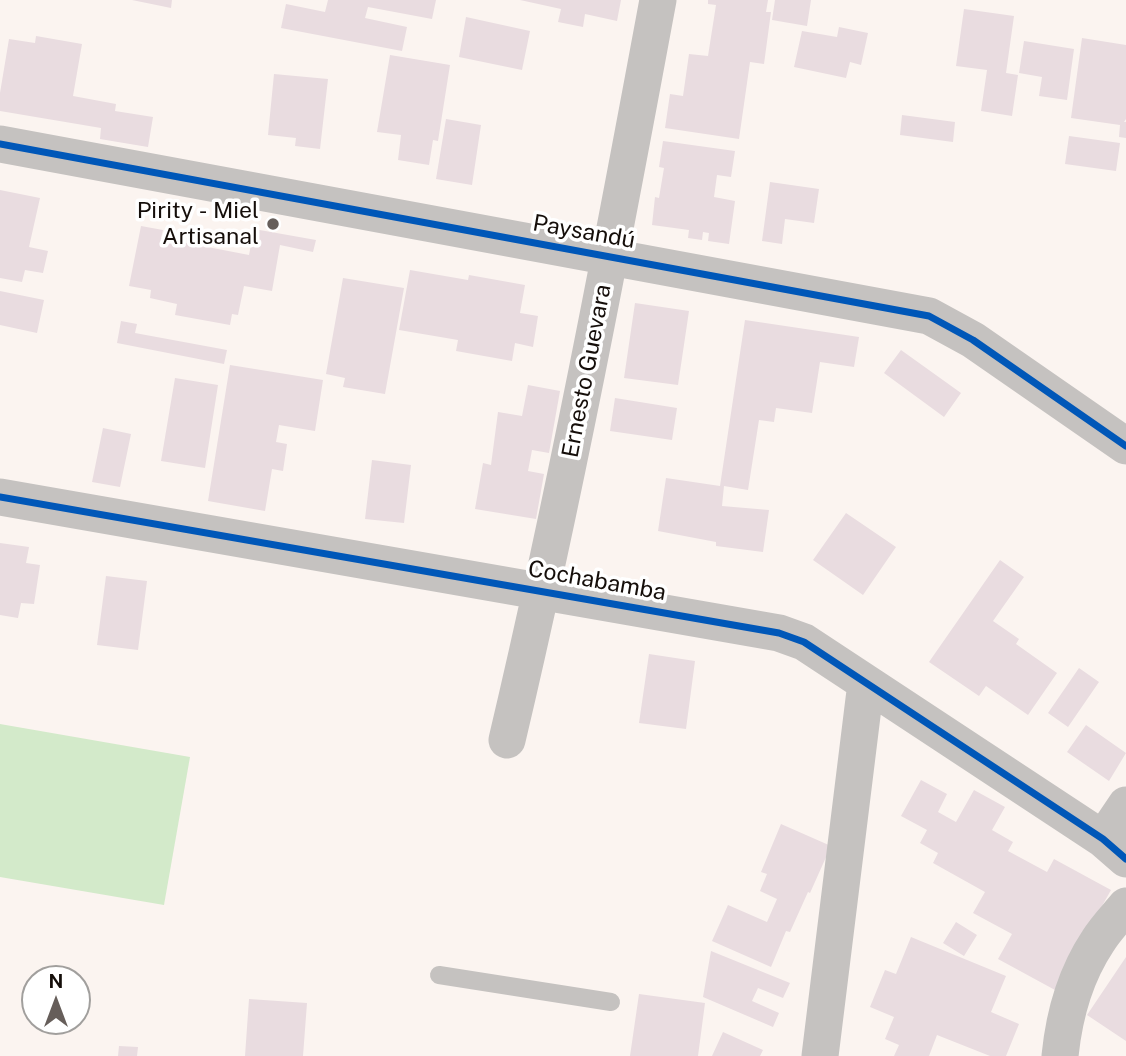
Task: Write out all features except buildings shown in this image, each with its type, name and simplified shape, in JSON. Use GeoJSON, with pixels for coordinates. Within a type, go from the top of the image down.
{"type":"FeatureCollection","features":[{"type":"Feature","properties":{"kind":"street","name":"Ernesto Guevara"},"geometry":{"type":"LineString","coordinates":[[507,740],[542,591],[610,256],[658,0]]}},
{"type":"Feature","properties":{"kind":"street","name":"Paysandú"},"geometry":{"type":"LineString","coordinates":[[0,144],[929,316],[973,340],[1126,446]]}},
{"type":"Feature","properties":{"kind":"street","name":"Cochabamba"},"geometry":{"type":"LineString","coordinates":[[0,496],[779,633],[804,642],[1114,849]]}},
{"type":"Feature","properties":{"kind":"street"},"geometry":{"type":"LineString","coordinates":[[820,1056],[866,682]]}},
{"type":"Feature","properties":{"kind":"street"},"geometry":{"type":"LineString","coordinates":[[1114,849],[1126,806]]}},
{"type":"Feature","properties":{"kind":"street"},"geometry":{"type":"LineString","coordinates":[[1060,1056],[1076,984],[1098,941],[1126,906]]}},
{"type":"Feature","properties":{"kind":"lane"},"geometry":{"type":"LineString","coordinates":[[439,975],[611,1002]]}},
{"type":"Feature","properties":{"kind":"green space"},"geometry":{"type":"Polygon","coordinates":[[[0,724],[190,757],[164,905],[0,877],[0,724]]]}},
{"type":"Feature","properties":{"kind":"cycle path"},"geometry":{"type":"LineString","coordinates":[[0,144],[929,316],[973,340],[1126,446]]}},
{"type":"Feature","properties":{"kind":"cycle path"},"geometry":{"type":"LineString","coordinates":[[0,497],[779,633],[804,642],[1103,839],[1126,859]]}},
{"type":"Feature","properties":{"kind":"place","name":"Pirity - Miel Artisanal"},"geometry":{"type":"Point","coordinates":[273,224]}}]}
